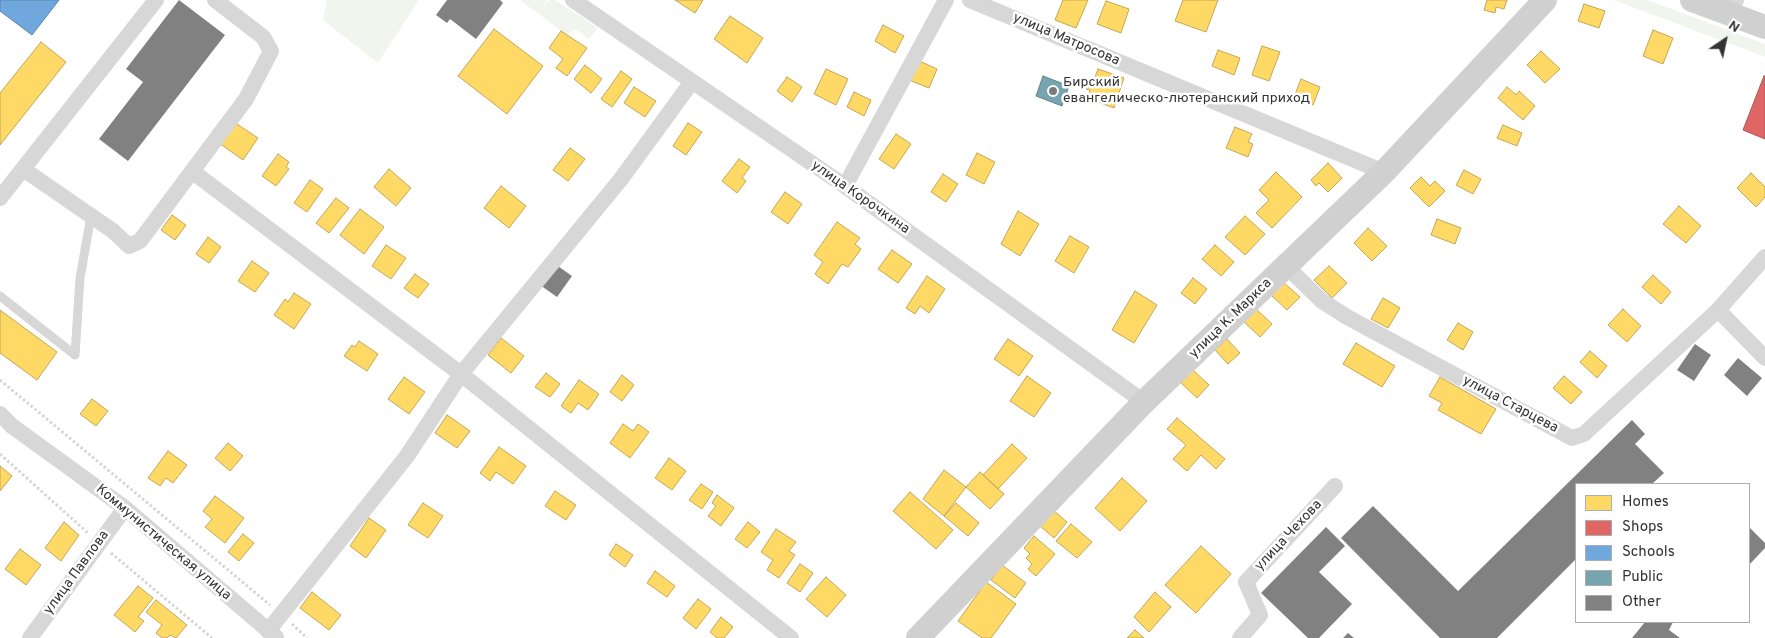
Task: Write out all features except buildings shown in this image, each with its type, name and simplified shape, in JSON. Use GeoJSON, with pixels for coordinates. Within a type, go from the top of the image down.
{"type":"FeatureCollection","features":[{"type":"Feature","properties":{"kind":"main road","name":"улица К. Маркса"},"geometry":{"type":"LineString","coordinates":[[918,638],[1144,402],[1384,172],[1545,0]]}},
{"type":"Feature","properties":{"kind":"main road"},"geometry":{"type":"LineString","coordinates":[[1692,0],[1732,7],[1765,26]]}},
{"type":"Feature","properties":{"kind":"street"},"geometry":{"type":"LineString","coordinates":[[0,198],[156,0]]}},
{"type":"Feature","properties":{"kind":"street"},"geometry":{"type":"LineString","coordinates":[[23,169],[91,216],[129,246],[140,241],[194,172],[246,100],[271,52],[263,37],[215,0]]}},
{"type":"Feature","properties":{"kind":"street","name":"улица Корочкина"},"geometry":{"type":"LineString","coordinates":[[573,0],[691,83],[845,186],[1144,402]]}},
{"type":"Feature","properties":{"kind":"street"},"geometry":{"type":"LineString","coordinates":[[845,186],[946,0]]}},
{"type":"Feature","properties":{"kind":"street","name":"улица Матросова"},"geometry":{"type":"LineString","coordinates":[[970,0],[1384,172]]}},
{"type":"Feature","properties":{"kind":"street"},"geometry":{"type":"LineString","coordinates":[[272,634],[281,614],[407,456],[461,374],[621,179],[691,83]]}},
{"type":"Feature","properties":{"kind":"street"},"geometry":{"type":"LineString","coordinates":[[194,172],[461,374],[791,638]]}},
{"type":"Feature","properties":{"kind":"street","name":"улица Старцева"},"geometry":{"type":"LineString","coordinates":[[1286,266],[1322,301],[1347,317],[1572,438],[1584,434],[1718,310],[1765,257]]}},
{"type":"Feature","properties":{"kind":"street"},"geometry":{"type":"LineString","coordinates":[[1718,310],[1765,358]]}},
{"type":"Feature","properties":{"kind":"street","name":"Коммунистическая улица"},"geometry":{"type":"LineString","coordinates":[[0,414],[12,426],[125,508],[272,634]]}},
{"type":"Feature","properties":{"kind":"street","name":"улица Чехова"},"geometry":{"type":"LineString","coordinates":[[1240,638],[1260,616],[1246,582],[1335,486]]}},
{"type":"Feature","properties":{"kind":"street","name":"улица Павлова"},"geometry":{"type":"LineString","coordinates":[[30,638],[125,508]]}},
{"type":"Feature","properties":{"kind":"lane"},"geometry":{"type":"LineString","coordinates":[[0,296],[75,355],[80,278],[91,216]]}},
{"type":"Feature","properties":{"kind":"path"},"geometry":{"type":"LineString","coordinates":[[0,380],[281,614],[307,638]]}},
{"type":"Feature","properties":{"kind":"shaded area"},"geometry":{"type":"Polygon","coordinates":[[[327,0],[419,0],[378,63],[323,20],[327,0]]]}},
{"type":"Feature","properties":{"kind":"shaded area"},"geometry":{"type":"Polygon","coordinates":[[[520,0],[547,0],[543,6],[549,0],[555,0],[598,28],[589,39],[575,29],[567,35],[520,0]]]}},
{"type":"Feature","properties":{"kind":"shaded area"},"geometry":{"type":"Polygon","coordinates":[[[1614,0],[1647,0],[1765,44],[1765,57],[1614,0]]]}},
{"type":"Feature","properties":{"kind":"place","name":"Бирский евангелическо-лютеранский приход"},"geometry":{"type":"Point","coordinates":[1053,91]}}]}
